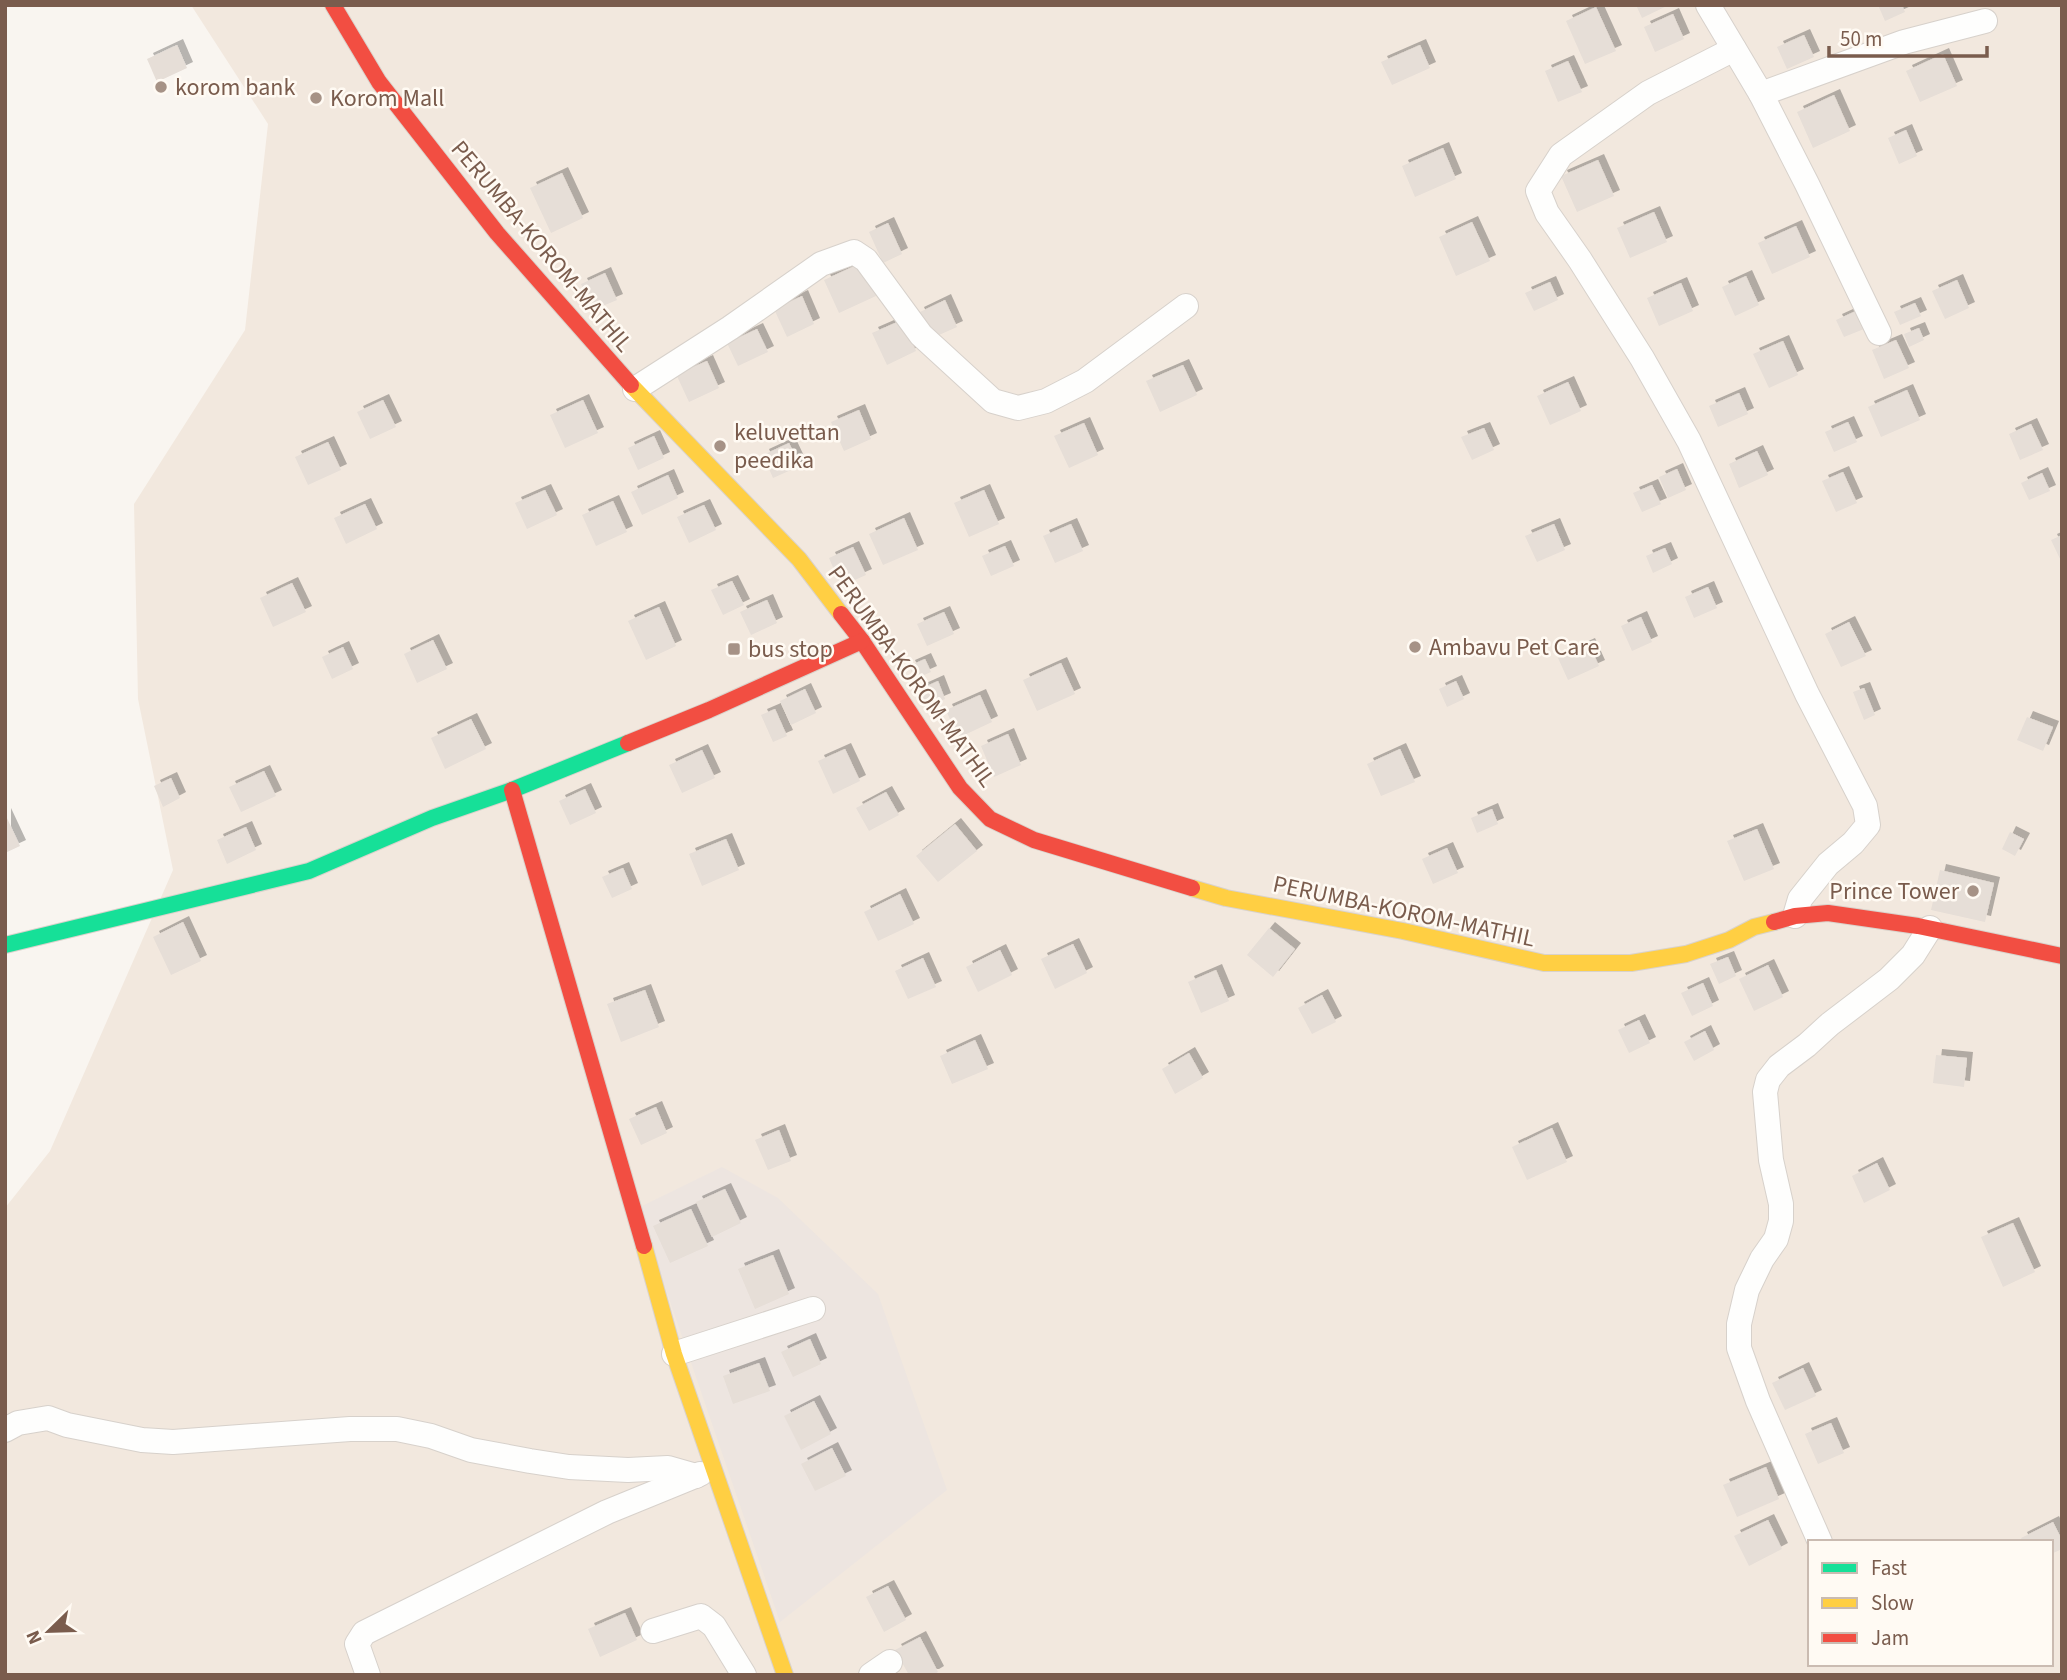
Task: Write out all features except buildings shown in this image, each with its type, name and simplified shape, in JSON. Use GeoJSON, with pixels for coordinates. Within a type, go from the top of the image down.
{"type":"FeatureCollection","features":[{"type":"Feature","properties":{"kind":"street","name":"PERUMBA-KOROM-MATHIL"},"geometry":{"type":"LineString","coordinates":[[333,5],[379,82],[496,233],[635,389],[799,559],[862,641],[960,788],[990,819],[1034,840],[1226,898],[1404,931],[1544,962],[1631,963],[1686,954],[1729,940],[1754,928],[1795,916],[1828,912],[1930,928],[2062,956]]}},
{"type":"Feature","properties":{"kind":"street"},"geometry":{"type":"LineString","coordinates":[[1708,5],[1761,94],[1879,333]]}},
{"type":"Feature","properties":{"kind":"street"},"geometry":{"type":"LineString","coordinates":[[1761,94],[1904,42],[1985,21]]}},
{"type":"Feature","properties":{"kind":"street"},"geometry":{"type":"LineString","coordinates":[[1734,49],[1648,93],[1572,147],[1561,155],[1538,191],[1547,213],[1635,347],[1689,441],[1807,694],[1865,806],[1868,825],[1853,843],[1828,864],[1800,899],[1795,916]]}},
{"type":"Feature","properties":{"kind":"street"},"geometry":{"type":"LineString","coordinates":[[635,389],[730,328],[821,264],[854,252],[866,260],[921,335],[993,401],[1018,408],[1046,401],[1085,381],[1186,306]]}},
{"type":"Feature","properties":{"kind":"street"},"geometry":{"type":"LineString","coordinates":[[5,945],[309,871],[432,818],[512,790],[709,710],[862,641]]}},
{"type":"Feature","properties":{"kind":"street"},"geometry":{"type":"LineString","coordinates":[[512,790],[604,1105],[704,1472],[781,1673]]}},
{"type":"Feature","properties":{"kind":"street"},"geometry":{"type":"LineString","coordinates":[[1819,1540],[1772,1427],[1758,1401],[1739,1348],[1739,1324],[1747,1290],[1762,1259],[1776,1239],[1782,1222],[1781,1204],[1771,1160],[1765,1092],[1768,1080],[1779,1066],[1889,979],[1913,955],[1930,928]]}},
{"type":"Feature","properties":{"kind":"street"},"geometry":{"type":"LineString","coordinates":[[674,1354],[813,1309]]}},
{"type":"Feature","properties":{"kind":"street"},"geometry":{"type":"LineString","coordinates":[[5,1430],[18,1423],[48,1418],[67,1425],[142,1440],[173,1442],[350,1429],[397,1429],[431,1436],[471,1450],[530,1461],[616,1469],[668,1468],[704,1472]]}},
{"type":"Feature","properties":{"kind":"street"},"geometry":{"type":"LineString","coordinates":[[368,1675],[358,1644],[364,1633],[607,1512],[704,1472]]}},
{"type":"Feature","properties":{"kind":"street"},"geometry":{"type":"LineString","coordinates":[[653,1631],[701,1616],[714,1626],[744,1675]]}},
{"type":"Feature","properties":{"kind":"shaded area"},"geometry":{"type":"Polygon","coordinates":[[[191,5],[2062,5],[2062,1675],[5,1675],[5,1208],[50,1151],[173,870],[138,699],[134,504],[245,330],[268,124],[191,5]]]}},
{"type":"Feature","properties":{"kind":"shaded area"},"geometry":{"type":"Polygon","coordinates":[[[722,1167],[778,1198],[878,1294],[947,1490],[780,1622],[638,1208],[722,1167]]]}},
{"type":"Feature","properties":{"kind":"traffic: fast"},"geometry":{"type":"LineString","coordinates":[[5,945],[309,871],[432,818],[512,790],[628,743]]}},
{"type":"Feature","properties":{"kind":"traffic: slow"},"geometry":{"type":"LineString","coordinates":[[631,385],[799,559],[841,614]]}},
{"type":"Feature","properties":{"kind":"traffic: slow"},"geometry":{"type":"LineString","coordinates":[[1192,888],[1226,898],[1403,931],[1544,963],[1631,963],[1686,954],[1729,940],[1754,927],[1774,922]]}},
{"type":"Feature","properties":{"kind":"traffic: slow"},"geometry":{"type":"LineString","coordinates":[[644,1246],[674,1354],[785,1675]]}},
{"type":"Feature","properties":{"kind":"traffic: jam"},"geometry":{"type":"LineString","coordinates":[[333,5],[379,82],[497,233],[631,385]]}},
{"type":"Feature","properties":{"kind":"traffic: jam"},"geometry":{"type":"LineString","coordinates":[[841,614],[960,788],[990,819],[1034,840],[1192,888]]}},
{"type":"Feature","properties":{"kind":"traffic: jam"},"geometry":{"type":"LineString","coordinates":[[628,743],[709,710],[862,641]]}},
{"type":"Feature","properties":{"kind":"traffic: jam"},"geometry":{"type":"LineString","coordinates":[[512,790],[644,1246]]}},
{"type":"Feature","properties":{"kind":"traffic: jam"},"geometry":{"type":"LineString","coordinates":[[1774,922],[1795,916],[1828,913],[1918,926],[2062,956]]}},
{"type":"Feature","properties":{"kind":"place","name":"korom bank"},"geometry":{"type":"Point","coordinates":[161,87]}},
{"type":"Feature","properties":{"kind":"place","name":"Korom Mall"},"geometry":{"type":"Point","coordinates":[316,98]}},
{"type":"Feature","properties":{"kind":"place","name":"keluvettan peedika"},"geometry":{"type":"Point","coordinates":[720,446]}},
{"type":"Feature","properties":{"kind":"place","name":"Ambavu Pet Care"},"geometry":{"type":"Point","coordinates":[1415,647]}},
{"type":"Feature","properties":{"kind":"place","name":"bus stop"},"geometry":{"type":"Point","coordinates":[734,649]}},
{"type":"Feature","properties":{"kind":"place","name":"Prince Tower"},"geometry":{"type":"Point","coordinates":[1973,891]}}]}
